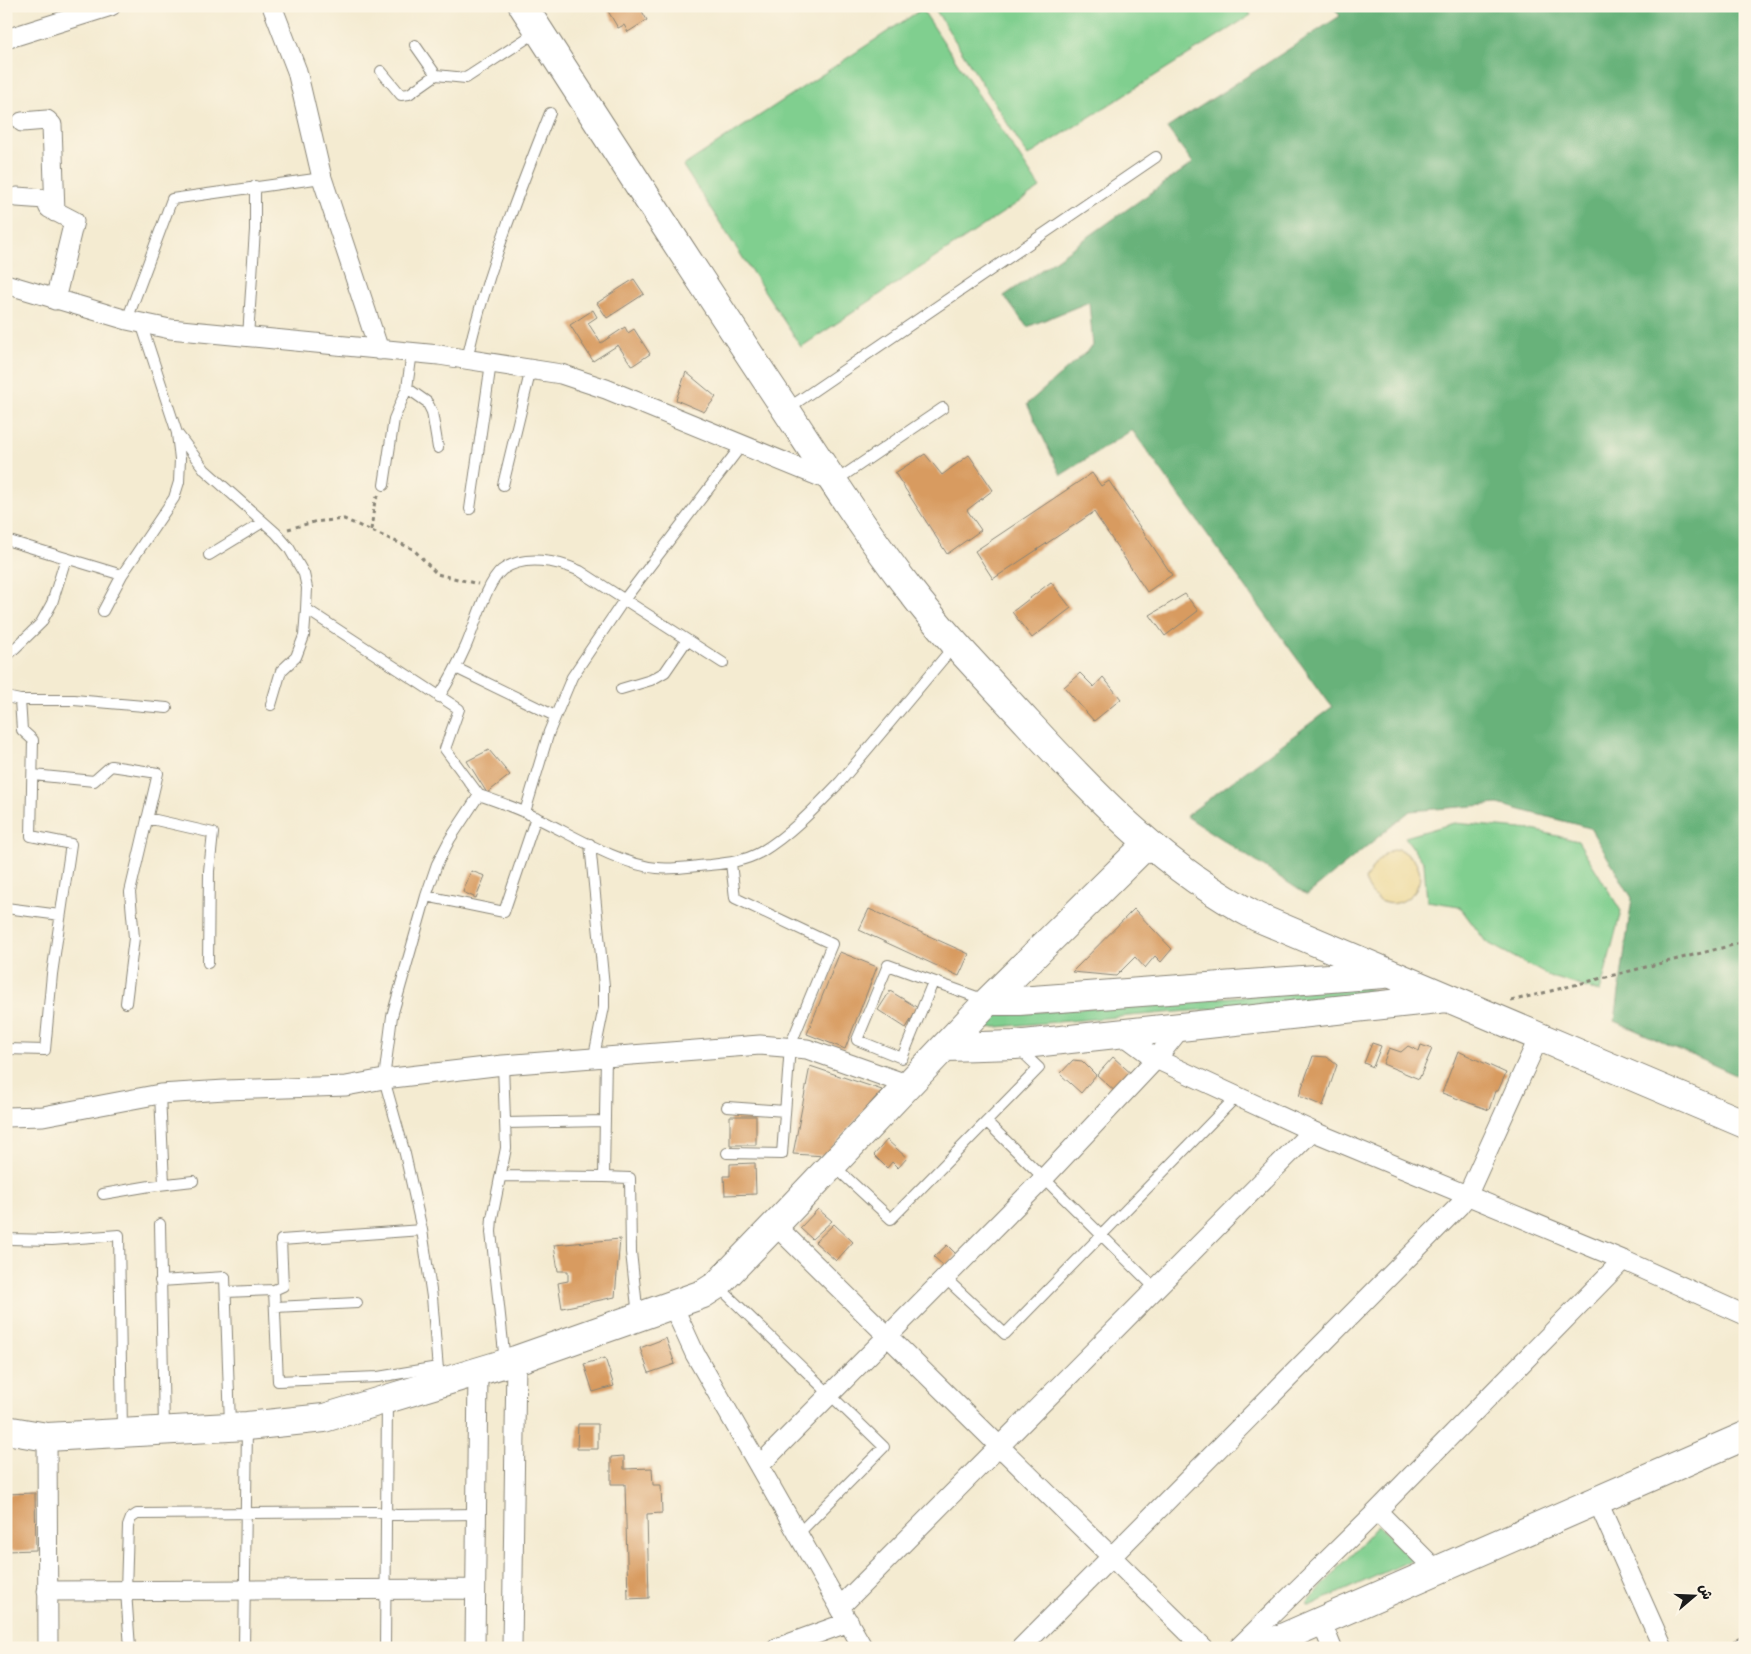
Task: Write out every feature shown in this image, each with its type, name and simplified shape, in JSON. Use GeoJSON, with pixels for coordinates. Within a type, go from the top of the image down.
{"type":"FeatureCollection","features":[{"type":"Feature","properties":{"kind":"street"},"geometry":{"type":"LineString","coordinates":[[6,39],[111,6]]}},
{"type":"Feature","properties":{"kind":"street"},"geometry":{"type":"LineString","coordinates":[[272,6],[297,71],[322,178],[379,350]]}},
{"type":"Feature","properties":{"kind":"street"},"geometry":{"type":"LineString","coordinates":[[523,6],[785,410],[910,591],[1071,770],[1148,843],[1182,872],[1220,897],[1274,924],[1745,1124]]}},
{"type":"Feature","properties":{"kind":"street"},"geometry":{"type":"LineString","coordinates":[[22,122],[47,120],[52,125],[55,212]]}},
{"type":"Feature","properties":{"kind":"street"},"geometry":{"type":"LineString","coordinates":[[16,197],[45,199],[49,208],[70,217],[74,221],[55,300]]}},
{"type":"Feature","properties":{"kind":"street"},"geometry":{"type":"LineString","coordinates":[[6,284],[55,300],[170,329],[412,352],[560,374],[606,390],[834,482]]}},
{"type":"Feature","properties":{"kind":"street"},"geometry":{"type":"LineString","coordinates":[[6,1430],[47,1437],[239,1426],[324,1418],[387,1399],[438,1375],[478,1372],[673,1306],[703,1294],[717,1285],[833,1165],[909,1071],[946,1047],[988,1001],[1148,843]]}},
{"type":"Feature","properties":{"kind":"street"},"geometry":{"type":"LineString","coordinates":[[988,1001],[1019,1001],[1388,974]]}},
{"type":"Feature","properties":{"kind":"street"},"geometry":{"type":"LineString","coordinates":[[946,1047],[1015,1045],[1180,1029],[1450,998]]}},
{"type":"Feature","properties":{"kind":"street"},"geometry":{"type":"LineString","coordinates":[[759,1466],[1044,1178],[1156,1059],[1180,1029]]}},
{"type":"Feature","properties":{"kind":"street"},"geometry":{"type":"LineString","coordinates":[[1122,1034],[1156,1059],[1312,1130],[1623,1260],[1745,1315]]}},
{"type":"Feature","properties":{"kind":"street"},"geometry":{"type":"LineString","coordinates":[[1021,1648],[1468,1196],[1539,1037]]}},
{"type":"Feature","properties":{"kind":"street"},"geometry":{"type":"LineString","coordinates":[[6,1117],[43,1116],[160,1094],[234,1089],[346,1086],[384,1079],[503,1065],[760,1045],[790,1046],[909,1071]]}},
{"type":"Feature","properties":{"kind":"street"},"geometry":{"type":"LineString","coordinates":[[777,1648],[845,1614],[999,1445],[1312,1130]]}},
{"type":"Feature","properties":{"kind":"street"},"geometry":{"type":"LineString","coordinates":[[775,1225],[1204,1648]]}},
{"type":"Feature","properties":{"kind":"street"},"geometry":{"type":"LineString","coordinates":[[1238,1648],[1377,1511],[1623,1260]]}},
{"type":"Feature","properties":{"kind":"street"},"geometry":{"type":"LineString","coordinates":[[673,1306],[695,1354],[863,1648]]}},
{"type":"Feature","properties":{"kind":"street"},"geometry":{"type":"LineString","coordinates":[[510,1362],[512,1648]]}},
{"type":"Feature","properties":{"kind":"street"},"geometry":{"type":"LineString","coordinates":[[475,1648],[478,1372]]}},
{"type":"Feature","properties":{"kind":"street"},"geometry":{"type":"LineString","coordinates":[[1259,1648],[1745,1436]]}},
{"type":"Feature","properties":{"kind":"street"},"geometry":{"type":"LineString","coordinates":[[47,1437],[48,1648]]}},
{"type":"Feature","properties":{"kind":"street"},"geometry":{"type":"LineString","coordinates":[[1598,1500],[1663,1648]]}},
{"type":"Feature","properties":{"kind":"street"},"geometry":{"type":"LineString","coordinates":[[1377,1511],[1436,1570]]}},
{"type":"Feature","properties":{"kind":"street"},"geometry":{"type":"LineString","coordinates":[[47,1592],[475,1589]]}},
{"type":"Feature","properties":{"kind":"street"},"geometry":{"type":"LineString","coordinates":[[1321,1621],[1332,1648]]}},
{"type":"Feature","properties":{"kind":"street"},"geometry":{"type":"LineString","coordinates":[[1741,1648],[1745,1646]]}},
{"type":"Feature","properties":{"kind":"lane"},"geometry":{"type":"LineString","coordinates":[[381,71],[401,95],[409,94],[436,75],[466,78],[539,30]]}},
{"type":"Feature","properties":{"kind":"lane"},"geometry":{"type":"LineString","coordinates":[[415,45],[436,75]]}},
{"type":"Feature","properties":{"kind":"lane"},"geometry":{"type":"LineString","coordinates":[[467,359],[488,278],[514,204],[550,113]]}},
{"type":"Feature","properties":{"kind":"lane"},"geometry":{"type":"LineString","coordinates":[[785,410],[1156,157]]}},
{"type":"Feature","properties":{"kind":"lane"},"geometry":{"type":"LineString","coordinates":[[103,611],[122,575],[166,514],[179,482],[180,467],[177,433],[134,321],[172,199],[322,178]]}},
{"type":"Feature","properties":{"kind":"lane"},"geometry":{"type":"LineString","coordinates":[[248,337],[255,230],[255,186]]}},
{"type":"Feature","properties":{"kind":"lane"},"geometry":{"type":"LineString","coordinates":[[384,485],[394,419],[407,388],[412,352]]}},
{"type":"Feature","properties":{"kind":"lane"},"geometry":{"type":"LineString","coordinates":[[470,509],[491,363]]}},
{"type":"Feature","properties":{"kind":"lane"},"geometry":{"type":"LineString","coordinates":[[503,485],[530,369]]}},
{"type":"Feature","properties":{"kind":"lane"},"geometry":{"type":"LineString","coordinates":[[407,388],[426,402],[432,412],[438,448]]}},
{"type":"Feature","properties":{"kind":"lane"},"geometry":{"type":"LineString","coordinates":[[834,482],[943,408]]}},
{"type":"Feature","properties":{"kind":"lane"},"geometry":{"type":"LineString","coordinates":[[177,433],[205,470],[276,533],[289,548],[304,574],[307,588],[304,636],[296,657],[281,671],[271,705]]}},
{"type":"Feature","properties":{"kind":"lane"},"geometry":{"type":"LineString","coordinates":[[525,812],[555,716],[572,677],[624,600],[741,446]]}},
{"type":"Feature","properties":{"kind":"lane"},"geometry":{"type":"LineString","coordinates":[[208,555],[263,522]]}},
{"type":"Feature","properties":{"kind":"lane"},"geometry":{"type":"LineString","coordinates":[[6,540],[122,575]]}},
{"type":"Feature","properties":{"kind":"lane"},"geometry":{"type":"LineString","coordinates":[[6,657],[41,623],[52,603],[66,558]]}},
{"type":"Feature","properties":{"kind":"lane"},"geometry":{"type":"LineString","coordinates":[[439,697],[456,668],[491,588],[503,570],[517,564],[551,561],[580,571],[723,664]]}},
{"type":"Feature","properties":{"kind":"lane"},"geometry":{"type":"LineString","coordinates":[[306,609],[459,709],[445,749],[479,795],[525,812],[635,864],[657,868],[731,862],[760,852],[802,820],[840,782],[956,644]]}},
{"type":"Feature","properties":{"kind":"lane"},"geometry":{"type":"LineString","coordinates":[[621,689],[651,680],[665,672],[687,640]]}},
{"type":"Feature","properties":{"kind":"lane"},"geometry":{"type":"LineString","coordinates":[[456,668],[555,716]]}},
{"type":"Feature","properties":{"kind":"lane"},"geometry":{"type":"LineString","coordinates":[[6,697],[20,700],[74,700],[167,708]]}},
{"type":"Feature","properties":{"kind":"lane"},"geometry":{"type":"LineString","coordinates":[[6,1049],[46,1050],[52,974],[71,844],[31,836],[33,740],[22,730],[20,700]]}},
{"type":"Feature","properties":{"kind":"lane"},"geometry":{"type":"LineString","coordinates":[[33,776],[94,781],[111,766],[158,772],[130,892],[134,938],[126,1003]]}},
{"type":"Feature","properties":{"kind":"lane"},"geometry":{"type":"LineString","coordinates":[[274,1290],[278,1382],[438,1375],[432,1296],[422,1230],[405,1154],[384,1079],[392,1016],[426,896],[437,864],[450,839],[479,795]]}},
{"type":"Feature","properties":{"kind":"lane"},"geometry":{"type":"LineString","coordinates":[[426,896],[504,912],[536,817]]}},
{"type":"Feature","properties":{"kind":"lane"},"geometry":{"type":"LineString","coordinates":[[147,818],[214,833],[209,872],[208,963]]}},
{"type":"Feature","properties":{"kind":"lane"},"geometry":{"type":"LineString","coordinates":[[590,844],[604,986],[600,1056],[605,1121],[604,1177]]}},
{"type":"Feature","properties":{"kind":"lane"},"geometry":{"type":"LineString","coordinates":[[727,1153],[782,1154],[790,1046],[832,944],[735,898],[731,862]]}},
{"type":"Feature","properties":{"kind":"lane"},"geometry":{"type":"LineString","coordinates":[[6,908],[60,915]]}},
{"type":"Feature","properties":{"kind":"lane"},"geometry":{"type":"LineString","coordinates":[[933,982],[909,1071],[857,1040],[888,966],[988,1001]]}},
{"type":"Feature","properties":{"kind":"lane"},"geometry":{"type":"LineString","coordinates":[[833,1165],[891,1219],[1039,1068],[1015,1045]]}},
{"type":"Feature","properties":{"kind":"lane"},"geometry":{"type":"LineString","coordinates":[[503,1065],[506,1148],[491,1232],[510,1362]]}},
{"type":"Feature","properties":{"kind":"lane"},"geometry":{"type":"LineString","coordinates":[[160,1094],[164,1184]]}},
{"type":"Feature","properties":{"kind":"lane"},"geometry":{"type":"LineString","coordinates":[[944,1277],[1005,1334],[1100,1234],[1237,1096]]}},
{"type":"Feature","properties":{"kind":"lane"},"geometry":{"type":"LineString","coordinates":[[727,1107],[784,1111]]}},
{"type":"Feature","properties":{"kind":"lane"},"geometry":{"type":"LineString","coordinates":[[506,1123],[605,1121]]}},
{"type":"Feature","properties":{"kind":"lane"},"geometry":{"type":"LineString","coordinates":[[987,1122],[1155,1288]]}},
{"type":"Feature","properties":{"kind":"lane"},"geometry":{"type":"LineString","coordinates":[[501,1176],[630,1178],[631,1252],[638,1318]]}},
{"type":"Feature","properties":{"kind":"lane"},"geometry":{"type":"LineString","coordinates":[[103,1194],[164,1184],[193,1182]]}},
{"type":"Feature","properties":{"kind":"lane"},"geometry":{"type":"LineString","coordinates":[[160,1224],[164,1430]]}},
{"type":"Feature","properties":{"kind":"lane"},"geometry":{"type":"LineString","coordinates":[[226,1292],[274,1290],[283,1286],[281,1240],[422,1230]]}},
{"type":"Feature","properties":{"kind":"lane"},"geometry":{"type":"LineString","coordinates":[[6,1236],[10,1238],[52,1240],[118,1235],[122,1432]]}},
{"type":"Feature","properties":{"kind":"lane"},"geometry":{"type":"LineString","coordinates":[[160,1281],[225,1277],[246,1513],[244,1648]]}},
{"type":"Feature","properties":{"kind":"lane"},"geometry":{"type":"LineString","coordinates":[[717,1285],[884,1447],[798,1534]]}},
{"type":"Feature","properties":{"kind":"lane"},"geometry":{"type":"LineString","coordinates":[[275,1307],[357,1304]]}},
{"type":"Feature","properties":{"kind":"lane"},"geometry":{"type":"LineString","coordinates":[[385,1648],[387,1399]]}},
{"type":"Feature","properties":{"kind":"lane"},"geometry":{"type":"LineString","coordinates":[[130,1648],[126,1591],[128,1526],[131,1518],[137,1514],[387,1512],[396,1515],[477,1514]]}},
{"type":"Feature","properties":{"kind":"path"},"geometry":{"type":"LineString","coordinates":[[371,530],[375,500],[384,485]]}},
{"type":"Feature","properties":{"kind":"path"},"geometry":{"type":"LineString","coordinates":[[276,533],[314,522],[344,519],[413,549],[437,574],[491,588]]}},
{"type":"Feature","properties":{"kind":"path"},"geometry":{"type":"LineString","coordinates":[[1476,1009],[1745,942]]}},
{"type":"Feature","properties":{"kind":"green space"},"geometry":{"type":"Polygon","coordinates":[[[939,6],[1246,6],[1251,15],[1028,156],[935,9],[939,6]]]}},
{"type":"Feature","properties":{"kind":"green space"},"geometry":{"type":"Polygon","coordinates":[[[1333,6],[1745,6],[1745,1079],[1615,1021],[1632,898],[1590,828],[1498,804],[1410,811],[1307,895],[1186,816],[1332,707],[1132,430],[1061,475],[1027,404],[1093,346],[1089,302],[1027,327],[1004,296],[1193,163],[1167,128],[1340,16],[1333,6]]]}},
{"type":"Feature","properties":{"kind":"green space"},"geometry":{"type":"Polygon","coordinates":[[[922,9],[1040,188],[801,347],[683,166],[922,9]]]}},
{"type":"Feature","properties":{"kind":"green space"},"geometry":{"type":"Polygon","coordinates":[[[1454,823],[1533,830],[1578,841],[1621,911],[1600,992],[1549,976],[1486,942],[1459,906],[1427,901],[1424,863],[1405,837],[1454,823]]]}},
{"type":"Feature","properties":{"kind":"green space"},"geometry":{"type":"Polygon","coordinates":[[[1363,987],[1374,991],[1370,996],[985,1028],[994,1015],[1363,987]]]}},
{"type":"Feature","properties":{"kind":"green space"},"geometry":{"type":"Polygon","coordinates":[[[1378,1525],[1414,1559],[1309,1606],[1306,1604],[1378,1525]]]}},
{"type":"Feature","properties":{"kind":"sand"},"geometry":{"type":"Polygon","coordinates":[[[1398,849],[1414,860],[1420,873],[1418,885],[1410,896],[1399,902],[1387,903],[1374,896],[1365,880],[1382,856],[1398,849]]]}},
{"type":"Feature","properties":{"kind":"building"},"geometry":{"type":"Polygon","coordinates":[[[605,6],[639,6],[647,20],[628,32],[624,25],[618,28],[605,6]]]}},
{"type":"Feature","properties":{"kind":"building"},"geometry":{"type":"Polygon","coordinates":[[[634,279],[644,294],[607,318],[597,303],[634,279]]]}},
{"type":"Feature","properties":{"kind":"building"},"geometry":{"type":"Polygon","coordinates":[[[593,310],[597,317],[588,323],[601,343],[625,327],[628,333],[634,329],[650,354],[632,366],[618,345],[593,361],[570,325],[593,310]]]}},
{"type":"Feature","properties":{"kind":"building"},"geometry":{"type":"Polygon","coordinates":[[[686,372],[716,397],[704,412],[676,400],[686,372]]]}},
{"type":"Feature","properties":{"kind":"building"},"geometry":{"type":"Polygon","coordinates":[[[925,454],[942,475],[969,455],[993,490],[967,510],[981,530],[947,554],[895,473],[925,454]]]}},
{"type":"Feature","properties":{"kind":"building"},"geometry":{"type":"Polygon","coordinates":[[[1092,473],[1101,486],[1109,481],[1172,575],[1147,592],[1094,512],[993,579],[975,551],[1092,473]]]}},
{"type":"Feature","properties":{"kind":"building"},"geometry":{"type":"Polygon","coordinates":[[[1051,582],[1071,608],[1032,638],[1012,612],[1051,582]]]}},
{"type":"Feature","properties":{"kind":"building"},"geometry":{"type":"Polygon","coordinates":[[[1185,594],[1198,611],[1165,636],[1150,615],[1185,594]]]}},
{"type":"Feature","properties":{"kind":"building"},"geometry":{"type":"Polygon","coordinates":[[[1080,673],[1094,687],[1103,677],[1121,699],[1094,721],[1064,687],[1080,673]]]}},
{"type":"Feature","properties":{"kind":"building"},"geometry":{"type":"Polygon","coordinates":[[[489,750],[510,775],[487,793],[467,761],[489,750]]]}},
{"type":"Feature","properties":{"kind":"building"},"geometry":{"type":"Polygon","coordinates":[[[471,871],[485,876],[476,898],[463,892],[471,871]]]}},
{"type":"Feature","properties":{"kind":"building"},"geometry":{"type":"Polygon","coordinates":[[[869,909],[969,954],[959,976],[859,930],[869,909]]]}},
{"type":"Feature","properties":{"kind":"building"},"geometry":{"type":"Polygon","coordinates":[[[1134,909],[1172,949],[1161,962],[1155,956],[1145,968],[1135,957],[1116,976],[1072,972],[1134,909]]]}},
{"type":"Feature","properties":{"kind":"building"},"geometry":{"type":"Polygon","coordinates":[[[840,952],[877,967],[845,1049],[807,1034],[840,952]]]}},
{"type":"Feature","properties":{"kind":"building"},"geometry":{"type":"Polygon","coordinates":[[[890,991],[918,1008],[906,1028],[878,1010],[890,991]]]}},
{"type":"Feature","properties":{"kind":"building"},"geometry":{"type":"Polygon","coordinates":[[[1372,1043],[1381,1046],[1373,1067],[1364,1063],[1372,1043]]]}},
{"type":"Feature","properties":{"kind":"building"},"geometry":{"type":"Polygon","coordinates":[[[1421,1045],[1432,1049],[1419,1079],[1383,1064],[1389,1048],[1401,1052],[1408,1046],[1419,1051],[1421,1045]]]}},
{"type":"Feature","properties":{"kind":"building"},"geometry":{"type":"Polygon","coordinates":[[[1458,1051],[1506,1073],[1498,1091],[1495,1091],[1489,1110],[1442,1093],[1458,1051]]]}},
{"type":"Feature","properties":{"kind":"building"},"geometry":{"type":"Polygon","coordinates":[[[1313,1056],[1327,1057],[1337,1065],[1323,1106],[1299,1096],[1313,1056]]]}},
{"type":"Feature","properties":{"kind":"building"},"geometry":{"type":"Polygon","coordinates":[[[1113,1057],[1134,1076],[1118,1094],[1097,1075],[1113,1057]]]}},
{"type":"Feature","properties":{"kind":"building"},"geometry":{"type":"Polygon","coordinates":[[[1073,1060],[1082,1061],[1096,1075],[1081,1093],[1060,1074],[1073,1060]]]}},
{"type":"Feature","properties":{"kind":"building"},"geometry":{"type":"Polygon","coordinates":[[[810,1066],[882,1090],[825,1156],[793,1154],[810,1066]]]}},
{"type":"Feature","properties":{"kind":"building"},"geometry":{"type":"Polygon","coordinates":[[[730,1116],[756,1116],[756,1145],[730,1145],[730,1116]]]}},
{"type":"Feature","properties":{"kind":"building"},"geometry":{"type":"Polygon","coordinates":[[[887,1140],[907,1158],[898,1168],[892,1162],[887,1168],[874,1155],[887,1140]]]}},
{"type":"Feature","properties":{"kind":"building"},"geometry":{"type":"Polygon","coordinates":[[[755,1163],[756,1194],[725,1195],[724,1176],[730,1176],[730,1164],[755,1163]]]}},
{"type":"Feature","properties":{"kind":"building"},"geometry":{"type":"Polygon","coordinates":[[[818,1209],[832,1221],[812,1239],[800,1228],[818,1209]]]}},
{"type":"Feature","properties":{"kind":"building"},"geometry":{"type":"Polygon","coordinates":[[[834,1224],[853,1242],[836,1261],[815,1242],[834,1224]]]}},
{"type":"Feature","properties":{"kind":"building"},"geometry":{"type":"Polygon","coordinates":[[[620,1239],[615,1297],[562,1308],[558,1283],[568,1281],[568,1271],[558,1271],[554,1245],[620,1239]]]}},
{"type":"Feature","properties":{"kind":"building"},"geometry":{"type":"Polygon","coordinates":[[[947,1245],[957,1255],[945,1267],[934,1257],[947,1245]]]}},
{"type":"Feature","properties":{"kind":"building"},"geometry":{"type":"Polygon","coordinates":[[[666,1338],[675,1364],[649,1373],[640,1348],[666,1338]]]}},
{"type":"Feature","properties":{"kind":"building"},"geometry":{"type":"Polygon","coordinates":[[[605,1358],[614,1386],[593,1392],[584,1364],[605,1358]]]}},
{"type":"Feature","properties":{"kind":"building"},"geometry":{"type":"Polygon","coordinates":[[[578,1424],[598,1424],[598,1449],[577,1449],[578,1424]]]}},
{"type":"Feature","properties":{"kind":"building"},"geometry":{"type":"Polygon","coordinates":[[[624,1456],[624,1469],[652,1468],[653,1485],[661,1485],[662,1513],[647,1514],[649,1598],[628,1599],[625,1484],[611,1484],[611,1457],[624,1456]]]}},
{"type":"Feature","properties":{"kind":"building"},"geometry":{"type":"Polygon","coordinates":[[[35,1493],[36,1550],[6,1551],[6,1494],[35,1493]]]}}]}
